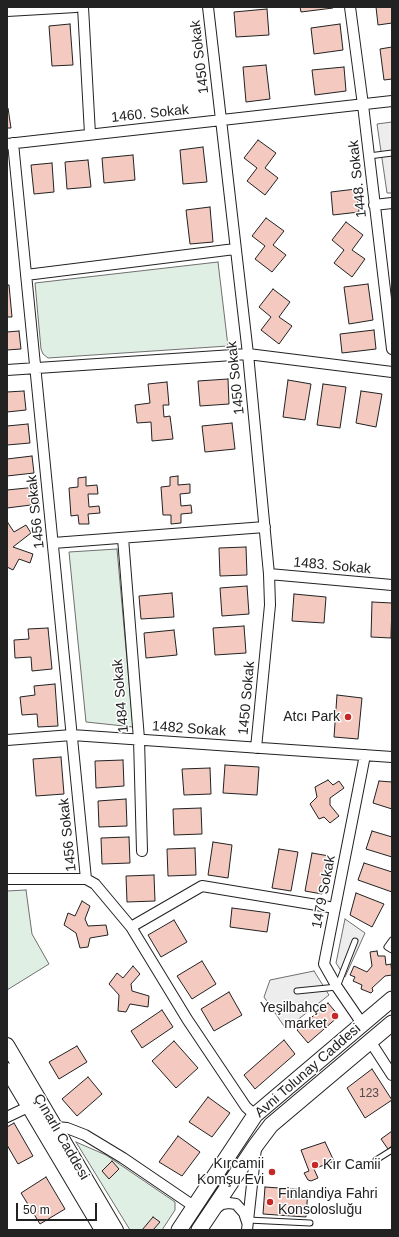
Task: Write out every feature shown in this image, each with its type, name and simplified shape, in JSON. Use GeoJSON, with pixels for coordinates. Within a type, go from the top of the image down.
{"type":"FeatureCollection","features":[{"type":"Feature","properties":{"kind":"main road","name":"Avni Tolunay Caddesi"},"geometry":{"type":"LineString","coordinates":[[179,1230],[255,1115],[392,999]]}},
{"type":"Feature","properties":{"kind":"main road","name":"Avni Tolunay Caddesi"},"geometry":{"type":"LineString","coordinates":[[199,1230],[271,1125],[392,1023]]}},
{"type":"Feature","properties":{"kind":"main road","name":"Çınarlı Caddesi"},"geometry":{"type":"LineString","coordinates":[[7,1045],[116,1230]]}},
{"type":"Feature","properties":{"kind":"main road","name":"Çınarlı Caddesi"},"geometry":{"type":"LineString","coordinates":[[7,1070],[102,1230]]}},
{"type":"Feature","properties":{"kind":"street"},"geometry":{"type":"LineString","coordinates":[[7,11],[28,8],[76,7]]}},
{"type":"Feature","properties":{"kind":"street"},"geometry":{"type":"LineString","coordinates":[[83,7],[90,134]]}},
{"type":"Feature","properties":{"kind":"street","name":"1450 Sokak"},"geometry":{"type":"LineString","coordinates":[[208,7],[248,354],[269,574],[270,606],[256,748]]}},
{"type":"Feature","properties":{"kind":"street","name":"1448. Sokak"},"geometry":{"type":"LineString","coordinates":[[350,7],[392,349]]}},
{"type":"Feature","properties":{"kind":"street","name":"1460. Sokak"},"geometry":{"type":"LineString","coordinates":[[10,143],[222,121],[392,101]]}},
{"type":"Feature","properties":{"kind":"street","name":"1456 Sokak"},"geometry":{"type":"LineString","coordinates":[[10,143],[26,275],[86,879]]}},
{"type":"Feature","properties":{"kind":"street"},"geometry":{"type":"LineString","coordinates":[[374,205],[392,203]]}},
{"type":"Feature","properties":{"kind":"street"},"geometry":{"type":"LineString","coordinates":[[26,275],[235,249]]}},
{"type":"Feature","properties":{"kind":"street"},"geometry":{"type":"LineString","coordinates":[[7,370],[248,354],[392,372]]}},
{"type":"Feature","properties":{"kind":"street"},"geometry":{"type":"LineString","coordinates":[[53,543],[265,527]]}},
{"type":"Feature","properties":{"kind":"street","name":"1484 Sokak"},"geometry":{"type":"LineString","coordinates":[[123,538],[139,739],[142,851]]}},
{"type":"Feature","properties":{"kind":"street","name":"1483. Sokak"},"geometry":{"type":"LineString","coordinates":[[269,574],[392,585]]}},
{"type":"Feature","properties":{"kind":"street","name":"1482 Sokak"},"geometry":{"type":"LineString","coordinates":[[7,740],[72,734],[392,757]]}},
{"type":"Feature","properties":{"kind":"street","name":"1479 Sokak"},"geometry":{"type":"LineString","coordinates":[[363,1024],[337,987],[324,964],[365,755]]}},
{"type":"Feature","properties":{"kind":"street"},"geometry":{"type":"LineString","coordinates":[[7,879],[86,879],[95,884],[131,927],[187,1019],[246,1107],[255,1115]]}},
{"type":"Feature","properties":{"kind":"street"},"geometry":{"type":"LineString","coordinates":[[131,927],[202,886],[335,908]]}},
{"type":"Feature","properties":{"kind":"street"},"geometry":{"type":"LineString","coordinates":[[370,1041],[392,1075]]}},
{"type":"Feature","properties":{"kind":"street"},"geometry":{"type":"LineString","coordinates":[[7,1117],[28,1107]]}},
{"type":"Feature","properties":{"kind":"street"},"geometry":{"type":"LineString","coordinates":[[56,1127],[67,1128],[85,1134],[195,1207]]}},
{"type":"Feature","properties":{"kind":"street"},"geometry":{"type":"LineString","coordinates":[[248,1225],[256,1145]]}},
{"type":"Feature","properties":{"kind":"street"},"geometry":{"type":"LineString","coordinates":[[212,1211],[222,1204],[236,1204],[244,1213],[248,1225]]}},
{"type":"Feature","properties":{"kind":"lane"},"geometry":{"type":"LineString","coordinates":[[369,156],[392,153]]}},
{"type":"Feature","properties":{"kind":"lane"},"geometry":{"type":"LineString","coordinates":[[392,940],[387,947],[392,950]]}},
{"type":"Feature","properties":{"kind":"lane"},"geometry":{"type":"LineString","coordinates":[[297,991],[337,987],[355,941]]}},
{"type":"Feature","properties":{"kind":"lane"},"geometry":{"type":"LineString","coordinates":[[376,1160],[392,1150]]}},
{"type":"Feature","properties":{"kind":"lane"},"geometry":{"type":"LineString","coordinates":[[248,1225],[310,1223]]}},
{"type":"Feature","properties":{"kind":"green space"},"geometry":{"type":"Polygon","coordinates":[[[218,262],[228,346],[48,358],[43,354],[41,349],[35,283],[218,262]]]}},
{"type":"Feature","properties":{"kind":"green space"},"geometry":{"type":"Polygon","coordinates":[[[117,549],[133,727],[86,722],[69,552],[117,549]]]}},
{"type":"Feature","properties":{"kind":"green space"},"geometry":{"type":"Polygon","coordinates":[[[26,890],[32,934],[49,964],[7,990],[7,891],[26,890]]]}},
{"type":"Feature","properties":{"kind":"green space"},"geometry":{"type":"Polygon","coordinates":[[[76,1142],[106,1155],[175,1202],[175,1210],[162,1230],[130,1230],[76,1142]]]}},
{"type":"Feature","properties":{"kind":"shaded area"},"geometry":{"type":"Polygon","coordinates":[[[392,122],[392,193],[387,193],[377,124],[392,122]]]}},
{"type":"Feature","properties":{"kind":"shaded area"},"geometry":{"type":"Polygon","coordinates":[[[345,919],[365,933],[345,977],[336,963],[345,919]]]}},
{"type":"Feature","properties":{"kind":"shaded area"},"geometry":{"type":"Polygon","coordinates":[[[314,971],[329,995],[286,1029],[264,997],[270,980],[314,971]]]}},
{"type":"Feature","properties":{"kind":"building"},"geometry":{"type":"Polygon","coordinates":[[[300,7],[333,7],[333,8],[301,12],[300,7]]]}},
{"type":"Feature","properties":{"kind":"building"},"geometry":{"type":"Polygon","coordinates":[[[376,7],[392,7],[392,23],[378,25],[376,7]]]}},
{"type":"Feature","properties":{"kind":"building"},"geometry":{"type":"Polygon","coordinates":[[[267,9],[269,35],[236,37],[234,12],[267,9]]]}},
{"type":"Feature","properties":{"kind":"building"},"geometry":{"type":"Polygon","coordinates":[[[70,24],[73,65],[52,66],[49,26],[70,24]]]}},
{"type":"Feature","properties":{"kind":"building"},"geometry":{"type":"Polygon","coordinates":[[[340,24],[343,50],[314,54],[311,28],[340,24]]]}},
{"type":"Feature","properties":{"kind":"building"},"geometry":{"type":"Polygon","coordinates":[[[392,47],[392,79],[384,80],[380,49],[392,47]]]}},
{"type":"Feature","properties":{"kind":"building"},"geometry":{"type":"Polygon","coordinates":[[[266,65],[270,99],[246,102],[243,67],[266,65]]]}},
{"type":"Feature","properties":{"kind":"building"},"geometry":{"type":"Polygon","coordinates":[[[344,67],[346,91],[315,95],[312,70],[344,67]]]}},
{"type":"Feature","properties":{"kind":"building"},"geometry":{"type":"Polygon","coordinates":[[[8,108],[11,128],[7,128],[8,108]]]}},
{"type":"Feature","properties":{"kind":"building"},"geometry":{"type":"Polygon","coordinates":[[[258,140],[276,153],[265,168],[278,178],[265,195],[247,181],[257,168],[244,158],[258,140]]]}},
{"type":"Feature","properties":{"kind":"building"},"geometry":{"type":"Polygon","coordinates":[[[203,147],[207,182],[183,184],[180,150],[203,147]]]}},
{"type":"Feature","properties":{"kind":"building"},"geometry":{"type":"Polygon","coordinates":[[[133,155],[135,180],[104,183],[102,158],[133,155]]]}},
{"type":"Feature","properties":{"kind":"building"},"geometry":{"type":"Polygon","coordinates":[[[88,160],[91,187],[67,189],[65,162],[88,160]]]}},
{"type":"Feature","properties":{"kind":"building"},"geometry":{"type":"Polygon","coordinates":[[[52,163],[54,192],[34,194],[31,165],[52,163]]]}},
{"type":"Feature","properties":{"kind":"building"},"geometry":{"type":"Polygon","coordinates":[[[356,189],[359,212],[333,215],[331,192],[356,189]]]}},
{"type":"Feature","properties":{"kind":"building"},"geometry":{"type":"Polygon","coordinates":[[[210,207],[213,242],[190,244],[186,210],[210,207]]]}},
{"type":"Feature","properties":{"kind":"building"},"geometry":{"type":"Polygon","coordinates":[[[266,218],[284,231],[273,245],[286,255],[272,272],[255,259],[265,246],[252,236],[266,218]]]}},
{"type":"Feature","properties":{"kind":"building"},"geometry":{"type":"Polygon","coordinates":[[[346,222],[363,235],[352,250],[365,259],[352,277],[334,263],[344,250],[332,240],[346,222]]]}},
{"type":"Feature","properties":{"kind":"building"},"geometry":{"type":"Polygon","coordinates":[[[368,284],[373,320],[349,324],[344,287],[368,284]]]}},
{"type":"Feature","properties":{"kind":"building"},"geometry":{"type":"Polygon","coordinates":[[[7,285],[9,285],[12,317],[7,317],[7,285]]]}},
{"type":"Feature","properties":{"kind":"building"},"geometry":{"type":"Polygon","coordinates":[[[273,289],[290,302],[279,317],[292,326],[279,344],[261,330],[271,317],[259,307],[273,289]]]}},
{"type":"Feature","properties":{"kind":"building"},"geometry":{"type":"Polygon","coordinates":[[[374,330],[376,349],[342,353],[340,334],[374,330]]]}},
{"type":"Feature","properties":{"kind":"building"},"geometry":{"type":"Polygon","coordinates":[[[19,331],[21,349],[7,350],[7,332],[19,331]]]}},
{"type":"Feature","properties":{"kind":"building"},"geometry":{"type":"Polygon","coordinates":[[[228,379],[229,404],[200,406],[198,381],[228,379]]]}},
{"type":"Feature","properties":{"kind":"building"},"geometry":{"type":"Polygon","coordinates":[[[288,380],[311,384],[305,420],[283,417],[288,380]]]}},
{"type":"Feature","properties":{"kind":"building"},"geometry":{"type":"Polygon","coordinates":[[[167,382],[169,405],[163,405],[164,417],[170,416],[173,439],[152,441],[151,422],[137,423],[135,405],[150,403],[148,384],[167,382]]]}},
{"type":"Feature","properties":{"kind":"building"},"geometry":{"type":"Polygon","coordinates":[[[323,384],[346,387],[340,428],[317,425],[323,384]]]}},
{"type":"Feature","properties":{"kind":"building"},"geometry":{"type":"Polygon","coordinates":[[[24,391],[26,410],[7,412],[7,392],[24,391]]]}},
{"type":"Feature","properties":{"kind":"building"},"geometry":{"type":"Polygon","coordinates":[[[361,391],[382,394],[376,427],[356,423],[361,391]]]}},
{"type":"Feature","properties":{"kind":"building"},"geometry":{"type":"Polygon","coordinates":[[[232,423],[235,449],[205,452],[202,426],[232,423]]]}},
{"type":"Feature","properties":{"kind":"building"},"geometry":{"type":"Polygon","coordinates":[[[28,424],[30,443],[7,445],[7,426],[28,424]]]}},
{"type":"Feature","properties":{"kind":"building"},"geometry":{"type":"Polygon","coordinates":[[[32,456],[34,473],[7,476],[7,459],[32,456]]]}},
{"type":"Feature","properties":{"kind":"building"},"geometry":{"type":"Polygon","coordinates":[[[178,476],[178,485],[190,484],[190,493],[180,494],[181,506],[191,505],[192,513],[181,514],[181,523],[171,524],[171,515],[163,515],[161,487],[170,486],[170,477],[178,476]]]}},
{"type":"Feature","properties":{"kind":"building"},"geometry":{"type":"Polygon","coordinates":[[[86,477],[86,486],[97,485],[98,494],[88,494],[89,507],[99,506],[100,513],[88,514],[89,524],[79,524],[78,515],[71,516],[69,488],[78,487],[78,478],[86,477]]]}},
{"type":"Feature","properties":{"kind":"building"},"geometry":{"type":"Polygon","coordinates":[[[37,487],[39,504],[7,508],[7,490],[37,487]]]}},
{"type":"Feature","properties":{"kind":"building"},"geometry":{"type":"Polygon","coordinates":[[[8,523],[14,532],[26,525],[31,533],[13,547],[33,554],[30,563],[19,559],[13,570],[7,567],[8,523]]]}},
{"type":"Feature","properties":{"kind":"building"},"geometry":{"type":"Polygon","coordinates":[[[246,547],[247,575],[220,576],[219,548],[246,547]]]}},
{"type":"Feature","properties":{"kind":"building"},"geometry":{"type":"Polygon","coordinates":[[[247,586],[249,614],[222,616],[220,588],[247,586]]]}},
{"type":"Feature","properties":{"kind":"building"},"geometry":{"type":"Polygon","coordinates":[[[172,593],[174,617],[141,619],[139,596],[172,593]]]}},
{"type":"Feature","properties":{"kind":"building"},"geometry":{"type":"Polygon","coordinates":[[[294,594],[326,597],[324,623],[292,621],[294,594]]]}},
{"type":"Feature","properties":{"kind":"building"},"geometry":{"type":"Polygon","coordinates":[[[372,602],[392,603],[391,638],[371,637],[372,602]]]}},
{"type":"Feature","properties":{"kind":"building"},"geometry":{"type":"Polygon","coordinates":[[[244,626],[246,653],[215,655],[213,628],[244,626]]]}},
{"type":"Feature","properties":{"kind":"building"},"geometry":{"type":"Polygon","coordinates":[[[48,628],[52,669],[32,671],[31,657],[15,658],[14,640],[29,639],[28,629],[48,628]]]}},
{"type":"Feature","properties":{"kind":"building"},"geometry":{"type":"Polygon","coordinates":[[[174,630],[177,655],[146,658],[144,633],[174,630]]]}},
{"type":"Feature","properties":{"kind":"building"},"geometry":{"type":"Polygon","coordinates":[[[55,684],[58,726],[38,727],[37,714],[22,715],[20,697],[35,695],[34,686],[55,684]]]}},
{"type":"Feature","properties":{"kind":"building","name":"Atcı Park"},"geometry":{"type":"Polygon","coordinates":[[[337,695],[362,698],[358,739],[334,737],[337,695]]]}},
{"type":"Feature","properties":{"kind":"building"},"geometry":{"type":"Polygon","coordinates":[[[61,757],[64,794],[36,796],[33,759],[61,757]]]}},
{"type":"Feature","properties":{"kind":"building"},"geometry":{"type":"Polygon","coordinates":[[[123,760],[124,786],[96,788],[95,761],[123,760]]]}},
{"type":"Feature","properties":{"kind":"building"},"geometry":{"type":"Polygon","coordinates":[[[225,765],[259,767],[257,795],[223,793],[225,765]]]}},
{"type":"Feature","properties":{"kind":"building"},"geometry":{"type":"Polygon","coordinates":[[[210,768],[211,794],[184,795],[182,769],[210,768]]]}},
{"type":"Feature","properties":{"kind":"building"},"geometry":{"type":"Polygon","coordinates":[[[328,780],[333,785],[339,781],[344,788],[330,798],[330,805],[339,816],[330,823],[324,817],[319,819],[310,804],[317,797],[315,787],[328,780]]]}},
{"type":"Feature","properties":{"kind":"building"},"geometry":{"type":"Polygon","coordinates":[[[379,781],[392,782],[392,809],[373,803],[379,781]]]}},
{"type":"Feature","properties":{"kind":"building"},"geometry":{"type":"Polygon","coordinates":[[[126,799],[127,826],[99,827],[98,801],[126,799]]]}},
{"type":"Feature","properties":{"kind":"building"},"geometry":{"type":"Polygon","coordinates":[[[201,808],[202,834],[174,835],[173,809],[201,808]]]}},
{"type":"Feature","properties":{"kind":"building"},"geometry":{"type":"Polygon","coordinates":[[[372,831],[392,837],[392,857],[366,849],[372,831]]]}},
{"type":"Feature","properties":{"kind":"building"},"geometry":{"type":"Polygon","coordinates":[[[129,837],[130,863],[102,864],[101,838],[129,837]]]}},
{"type":"Feature","properties":{"kind":"building"},"geometry":{"type":"Polygon","coordinates":[[[213,842],[232,845],[228,878],[208,875],[213,842]]]}},
{"type":"Feature","properties":{"kind":"building"},"geometry":{"type":"Polygon","coordinates":[[[195,848],[196,875],[168,876],[167,849],[195,848]]]}},
{"type":"Feature","properties":{"kind":"building"},"geometry":{"type":"Polygon","coordinates":[[[279,849],[298,852],[291,891],[272,888],[279,849]]]}},
{"type":"Feature","properties":{"kind":"building"},"geometry":{"type":"Polygon","coordinates":[[[312,853],[329,856],[322,894],[305,891],[312,853]]]}},
{"type":"Feature","properties":{"kind":"building"},"geometry":{"type":"Polygon","coordinates":[[[364,863],[392,872],[392,892],[358,880],[364,863]]]}},
{"type":"Feature","properties":{"kind":"building"},"geometry":{"type":"Polygon","coordinates":[[[154,875],[155,901],[127,902],[126,876],[154,875]]]}},
{"type":"Feature","properties":{"kind":"building"},"geometry":{"type":"Polygon","coordinates":[[[356,893],[384,904],[372,927],[350,915],[356,893]]]}},
{"type":"Feature","properties":{"kind":"building"},"geometry":{"type":"Polygon","coordinates":[[[82,901],[90,906],[85,919],[88,926],[106,925],[108,935],[90,938],[88,947],[80,948],[76,933],[64,925],[68,913],[75,916],[82,901]]]}},
{"type":"Feature","properties":{"kind":"building"},"geometry":{"type":"Polygon","coordinates":[[[232,908],[270,913],[267,932],[230,927],[232,908]]]}},
{"type":"Feature","properties":{"kind":"building"},"geometry":{"type":"Polygon","coordinates":[[[174,920],[187,942],[161,957],[148,935],[174,920]]]}},
{"type":"Feature","properties":{"kind":"building"},"geometry":{"type":"Polygon","coordinates":[[[377,951],[378,956],[385,956],[386,965],[391,964],[392,975],[385,976],[372,988],[373,991],[371,993],[361,989],[362,985],[353,981],[355,977],[350,975],[354,966],[367,972],[372,966],[370,952],[377,951]]]}},
{"type":"Feature","properties":{"kind":"building"},"geometry":{"type":"Polygon","coordinates":[[[202,961],[216,984],[192,999],[177,976],[202,961]]]}},
{"type":"Feature","properties":{"kind":"building"},"geometry":{"type":"Polygon","coordinates":[[[133,966],[140,974],[131,984],[132,991],[149,996],[148,1007],[130,1004],[126,1012],[118,1011],[119,995],[109,984],[117,973],[123,978],[133,966]]]}},
{"type":"Feature","properties":{"kind":"building"},"geometry":{"type":"Polygon","coordinates":[[[229,992],[242,1015],[214,1031],[201,1009],[229,992]]]}},
{"type":"Feature","properties":{"kind":"building"},"geometry":{"type":"Polygon","coordinates":[[[328,1003],[339,1016],[308,1043],[297,1030],[328,1003]]]}},
{"type":"Feature","properties":{"kind":"building"},"geometry":{"type":"Polygon","coordinates":[[[162,1010],[173,1027],[142,1048],[131,1031],[162,1010]]]}},
{"type":"Feature","properties":{"kind":"building"},"geometry":{"type":"Polygon","coordinates":[[[284,1040],[295,1054],[255,1089],[244,1075],[284,1040]]]}},
{"type":"Feature","properties":{"kind":"building"},"geometry":{"type":"Polygon","coordinates":[[[174,1041],[198,1068],[176,1088],[152,1061],[174,1041]]]}},
{"type":"Feature","properties":{"kind":"building"},"geometry":{"type":"Polygon","coordinates":[[[77,1046],[87,1062],[59,1079],[49,1062],[77,1046]]]}},
{"type":"Feature","properties":{"kind":"building"},"geometry":{"type":"Polygon","coordinates":[[[372,1069],[392,1100],[365,1118],[347,1088],[372,1069]]]}},
{"type":"Feature","properties":{"kind":"building"},"geometry":{"type":"Polygon","coordinates":[[[88,1077],[102,1094],[77,1116],[62,1099],[88,1077]]]}},
{"type":"Feature","properties":{"kind":"building"},"geometry":{"type":"Polygon","coordinates":[[[208,1097],[230,1113],[212,1137],[189,1122],[208,1097]]]}},
{"type":"Feature","properties":{"kind":"building"},"geometry":{"type":"Polygon","coordinates":[[[14,1123],[33,1156],[18,1164],[7,1145],[7,1127],[14,1123]]]}},
{"type":"Feature","properties":{"kind":"building"},"geometry":{"type":"Polygon","coordinates":[[[392,1131],[392,1146],[388,1149],[381,1139],[392,1131]]]}},
{"type":"Feature","properties":{"kind":"building"},"geometry":{"type":"Polygon","coordinates":[[[178,1136],[200,1152],[182,1176],[159,1162],[178,1136]]]}},
{"type":"Feature","properties":{"kind":"building","name":"Kır Camii"},"geometry":{"type":"Polygon","coordinates":[[[325,1142],[334,1161],[314,1169],[318,1178],[311,1181],[308,1180],[304,1173],[309,1171],[301,1150],[325,1142]]]}},
{"type":"Feature","properties":{"kind":"building"},"geometry":{"type":"Polygon","coordinates":[[[112,1161],[119,1169],[109,1179],[102,1171],[112,1161]]]}},
{"type":"Feature","properties":{"kind":"building"},"geometry":{"type":"Polygon","coordinates":[[[46,1177],[65,1209],[40,1224],[21,1193],[46,1177]]]}},
{"type":"Feature","properties":{"kind":"building"},"geometry":{"type":"Polygon","coordinates":[[[265,1187],[308,1190],[306,1217],[263,1214],[265,1187]]]}},
{"type":"Feature","properties":{"kind":"building"},"geometry":{"type":"Polygon","coordinates":[[[153,1217],[160,1222],[153,1230],[142,1230],[153,1217]]]}},
{"type":"Feature","properties":{"kind":"place","name":"Atcı Park"},"geometry":{"type":"Point","coordinates":[348,717]}},
{"type":"Feature","properties":{"kind":"place","name":"Yeşilbahçe market"},"geometry":{"type":"Point","coordinates":[335,1016]}},
{"type":"Feature","properties":{"kind":"place","name":"Kır Camii"},"geometry":{"type":"Point","coordinates":[315,1165]}},
{"type":"Feature","properties":{"kind":"place","name":"Kırcamii Komşu Evi"},"geometry":{"type":"Point","coordinates":[272,1172]}},
{"type":"Feature","properties":{"kind":"place","name":"Finlandiya Fahri Konsolosluğu"},"geometry":{"type":"Point","coordinates":[270,1202]}}]}
